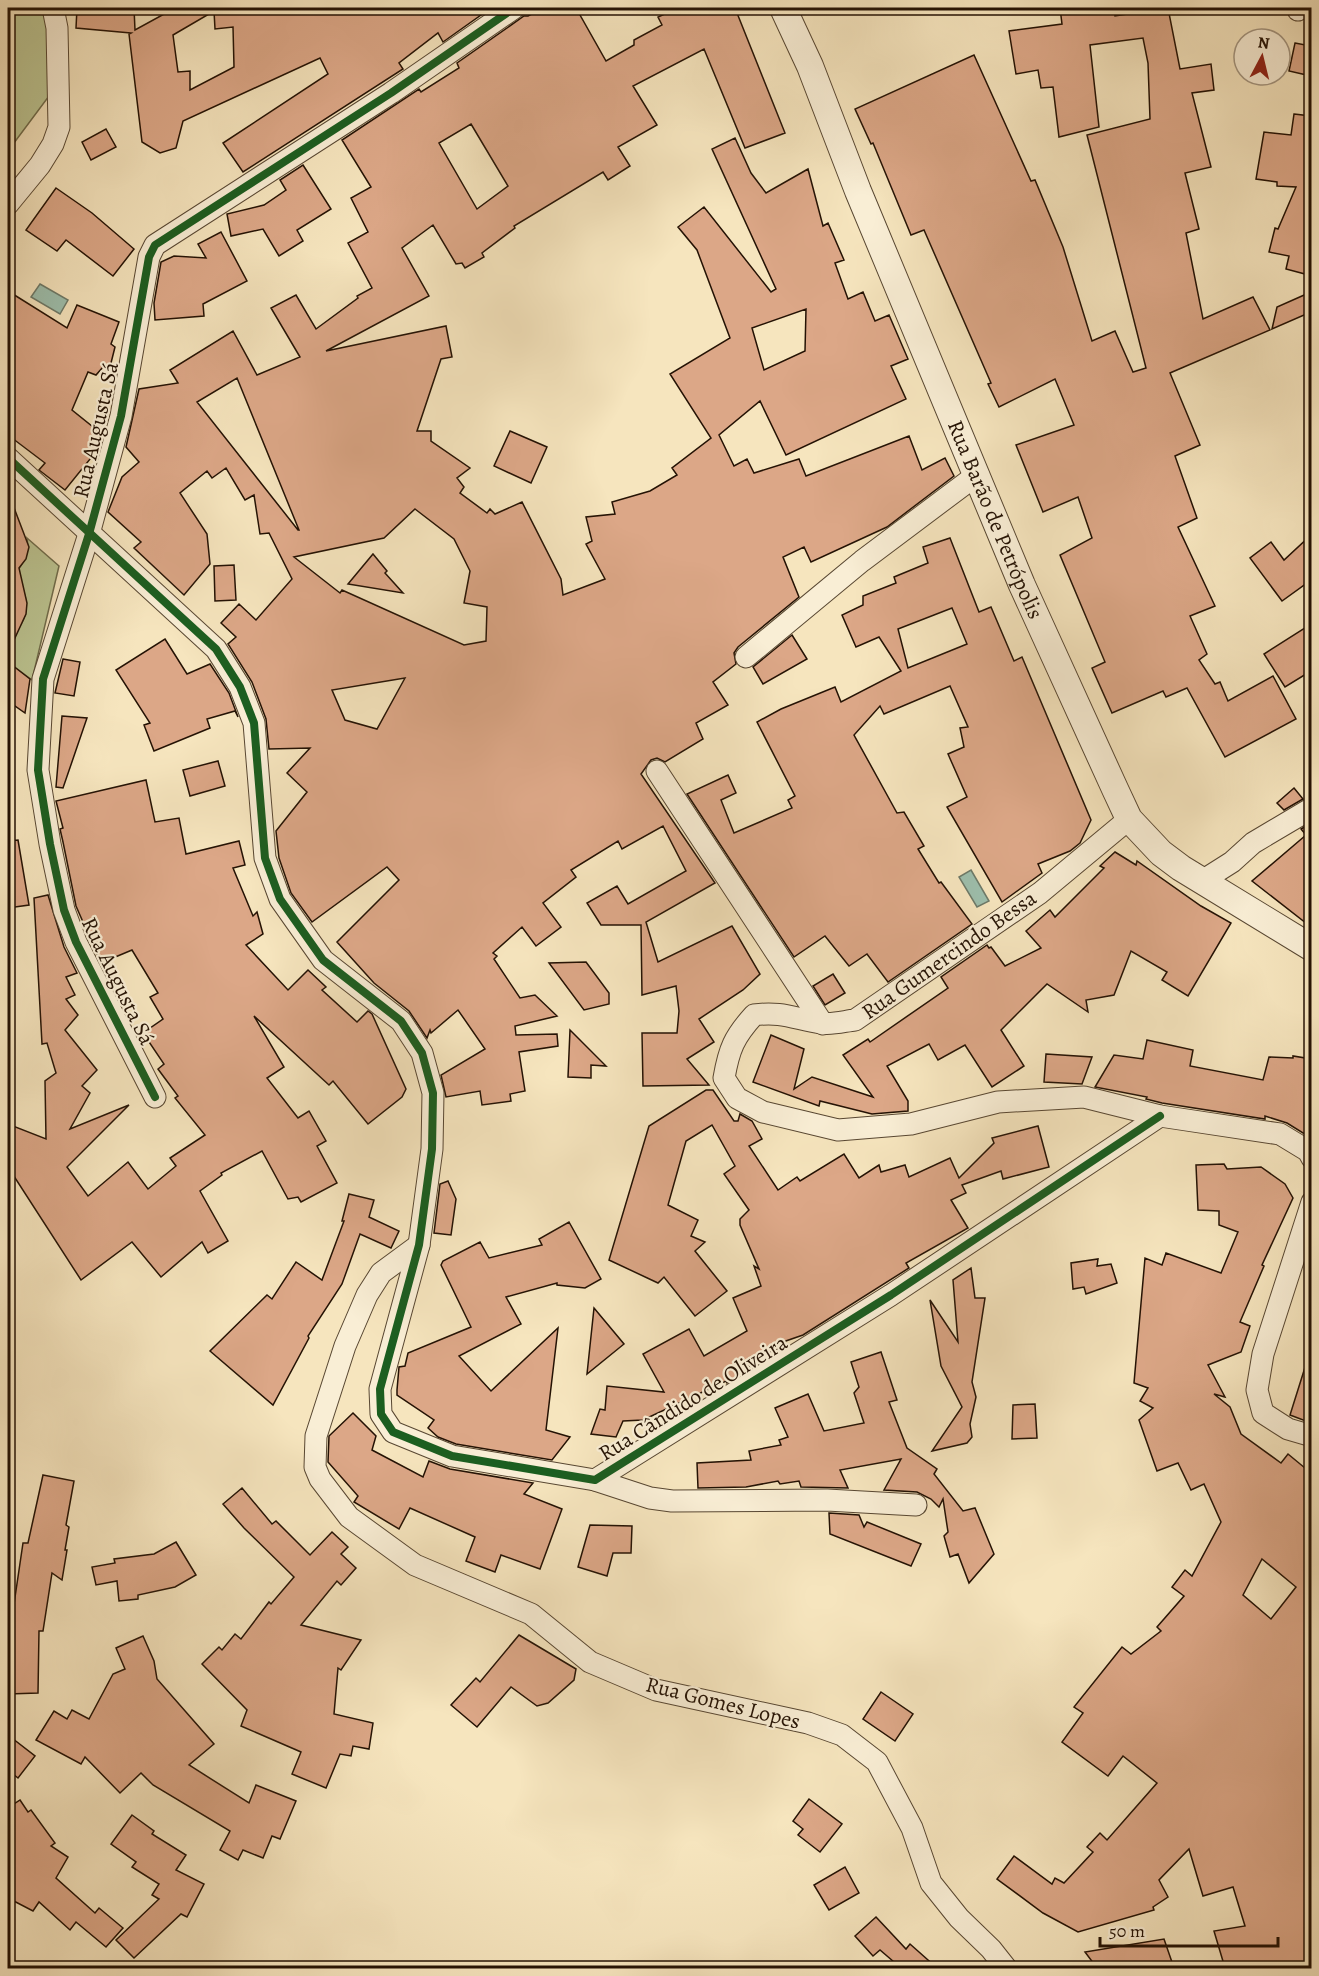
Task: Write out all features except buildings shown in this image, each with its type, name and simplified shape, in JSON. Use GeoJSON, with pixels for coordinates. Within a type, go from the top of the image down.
{"type":"FeatureCollection","features":[{"type":"Feature","properties":{"kind":"street"},"geometry":{"type":"LineString","coordinates":[[8,204],[40,165],[53,144],[59,127],[57,28],[53,8]]}},
{"type":"Feature","properties":{"kind":"street","name":"Rua Augusta Sá"},"geometry":{"type":"LineString","coordinates":[[155,1097],[76,942],[64,910],[38,770],[44,679],[89,534],[121,416],[148,265],[155,245],[391,93],[514,8]]}},
{"type":"Feature","properties":{"kind":"street","name":"Rua Barão de Petrópolis"},"geometry":{"type":"LineString","coordinates":[[783,8],[810,66],[858,191],[1023,585],[1129,819],[1161,853],[1311,948]]}},
{"type":"Feature","properties":{"kind":"street","name":"Rua Cândido de Oliveira"},"geometry":{"type":"LineString","coordinates":[[8,458],[216,649],[240,687],[254,723],[265,858],[280,899],[323,960],[401,1020],[422,1053],[432,1093],[432,1149],[419,1245],[380,1389],[381,1414],[393,1432],[452,1456],[595,1480],[891,1295],[1160,1116]]}},
{"type":"Feature","properties":{"kind":"street"},"geometry":{"type":"LineString","coordinates":[[746,657],[862,561],[978,474]]}},
{"type":"Feature","properties":{"kind":"street"},"geometry":{"type":"LineString","coordinates":[[657,771],[823,1024]]}},
{"type":"Feature","properties":{"kind":"street"},"geometry":{"type":"LineString","coordinates":[[1202,880],[1232,862],[1253,843],[1311,808]]}},
{"type":"Feature","properties":{"kind":"street","name":"Rua Gumercindo Bessa"},"geometry":{"type":"LineString","coordinates":[[1129,819],[1040,893],[855,1020],[823,1024],[789,1014],[773,1012],[754,1015],[739,1032],[729,1051],[724,1078],[737,1098],[763,1112],[838,1130],[911,1124],[998,1102],[1084,1097],[1160,1116],[1280,1134],[1308,1151],[1311,1158]]}},
{"type":"Feature","properties":{"kind":"street"},"geometry":{"type":"LineString","coordinates":[[1232,862],[1236,900]]}},
{"type":"Feature","properties":{"kind":"street"},"geometry":{"type":"LineString","coordinates":[[1311,1202],[1263,1354],[1257,1390],[1263,1413],[1288,1429],[1311,1436]]}},
{"type":"Feature","properties":{"kind":"street","name":"Rua Gomes Lopes"},"geometry":{"type":"LineString","coordinates":[[419,1245],[381,1273],[370,1289],[345,1346],[316,1436],[315,1467],[320,1479],[349,1517],[415,1565],[531,1614],[590,1662],[656,1690],[808,1723],[842,1735],[877,1762],[912,1828],[931,1883],[959,1918],[991,1949],[1006,1968]]}},
{"type":"Feature","properties":{"kind":"street"},"geometry":{"type":"LineString","coordinates":[[595,1480],[650,1498],[672,1501],[826,1500],[916,1505]]}},
{"type":"Feature","properties":{"kind":"green space"},"geometry":{"type":"Polygon","coordinates":[[[8,8],[49,8],[49,96],[8,151],[8,8]]]}},
{"type":"Feature","properties":{"kind":"green space"},"geometry":{"type":"Polygon","coordinates":[[[27,538],[59,566],[32,680],[8,662],[8,635],[16,630],[25,616],[26,600],[19,584],[13,578],[26,554],[27,538]]]}},
{"type":"Feature","properties":{"kind":"shaded area"},"geometry":{"type":"Polygon","coordinates":[[[40,284],[68,300],[60,314],[31,297],[40,284]]]}},
{"type":"Feature","properties":{"kind":"shaded area"},"geometry":{"type":"Polygon","coordinates":[[[971,870],[989,901],[977,907],[959,877],[971,870]]]}},
{"type":"Feature","properties":{"kind":"cycle path"},"geometry":{"type":"LineString","coordinates":[[155,1097],[76,942],[64,910],[38,770],[43,679],[89,534],[121,416],[149,257],[155,245],[391,93],[514,8]]}},
{"type":"Feature","properties":{"kind":"cycle path"},"geometry":{"type":"LineString","coordinates":[[8,458],[216,649],[240,687],[254,723],[265,858],[280,899],[323,960],[401,1021],[422,1053],[433,1093],[432,1149],[419,1245],[380,1389],[381,1414],[393,1432],[452,1456],[595,1480],[891,1295],[1160,1116]]}}]}
